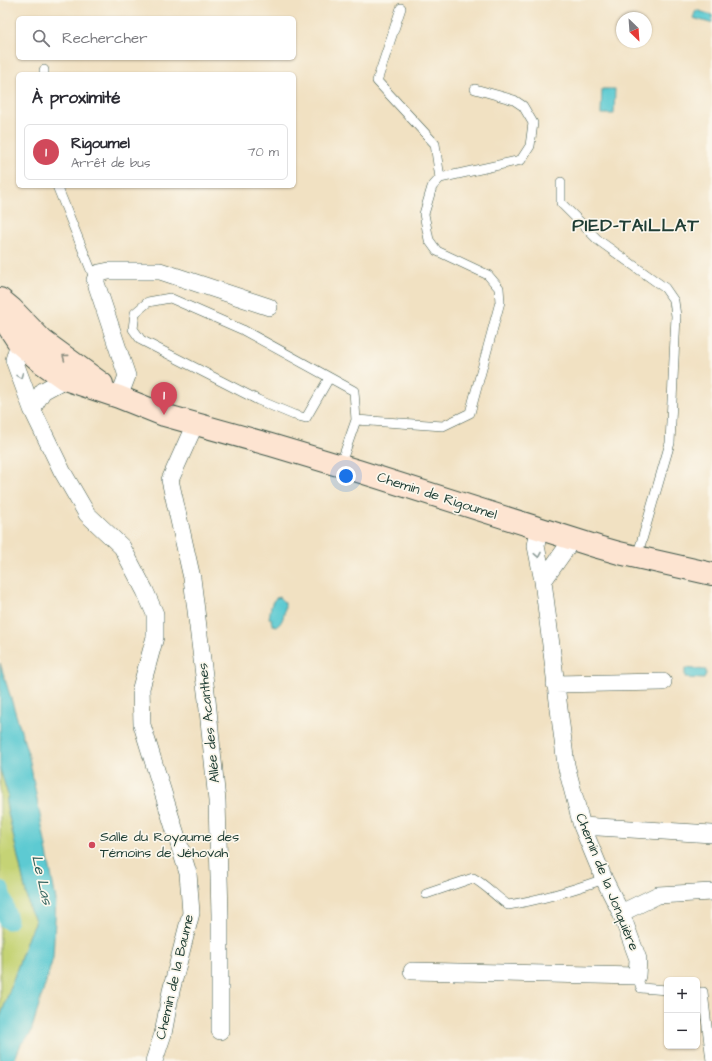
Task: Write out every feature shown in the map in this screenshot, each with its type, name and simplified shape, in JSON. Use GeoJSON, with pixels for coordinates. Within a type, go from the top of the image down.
{"type":"FeatureCollection","features":[{"type":"Feature","properties":{"kind":"main road","name":"Chemin de Rigoumel"},"geometry":{"type":"LineString","coordinates":[[0,299],[12,309],[43,341],[119,397]]}},
{"type":"Feature","properties":{"kind":"main road","name":"Chemin de Rigoumel"},"geometry":{"type":"LineString","coordinates":[[0,314],[19,342],[41,362],[66,378],[164,415],[340,466],[570,539],[637,558],[712,574]]}},
{"type":"Feature","properties":{"kind":"street"},"geometry":{"type":"LineString","coordinates":[[119,397],[127,376],[95,280],[99,273],[109,271],[160,271],[269,307]]}},
{"type":"Feature","properties":{"kind":"street"},"geometry":{"type":"LineString","coordinates":[[19,342],[43,341]]}},
{"type":"Feature","properties":{"kind":"street","name":"Chemin de la Baume"},"geometry":{"type":"LineString","coordinates":[[19,342],[14,360],[32,409],[62,471],[87,514],[122,547],[155,614],[155,637],[142,688],[142,725],[188,873],[191,913],[171,991],[163,1034],[154,1061]]}},
{"type":"Feature","properties":{"kind":"street"},"geometry":{"type":"LineString","coordinates":[[32,409],[43,391],[66,378]]}},
{"type":"Feature","properties":{"kind":"street","name":"Allée des Acanthes"},"geometry":{"type":"LineString","coordinates":[[195,424],[170,480],[192,578],[207,700],[217,801],[220,915],[220,1031]]}},
{"type":"Feature","properties":{"kind":"street","name":"Chemin de la Jonquière"},"geometry":{"type":"LineString","coordinates":[[540,529],[536,546],[543,582],[566,765],[582,826],[604,879],[621,913],[638,959],[637,976]]}},
{"type":"Feature","properties":{"kind":"street"},"geometry":{"type":"LineString","coordinates":[[543,582],[567,547],[570,539]]}},
{"type":"Feature","properties":{"kind":"street"},"geometry":{"type":"LineString","coordinates":[[555,684],[663,682]]}},
{"type":"Feature","properties":{"kind":"street"},"geometry":{"type":"LineString","coordinates":[[582,826],[712,834]]}},
{"type":"Feature","properties":{"kind":"street"},"geometry":{"type":"LineString","coordinates":[[621,913],[658,895],[712,892]]}},
{"type":"Feature","properties":{"kind":"street"},"geometry":{"type":"LineString","coordinates":[[412,971],[637,976]]}},
{"type":"Feature","properties":{"kind":"lane"},"geometry":{"type":"LineString","coordinates":[[401,8],[377,81],[435,144],[440,178]]}},
{"type":"Feature","properties":{"kind":"lane"},"geometry":{"type":"LineString","coordinates":[[356,420],[443,426],[470,413],[500,302],[499,288],[488,275],[437,251],[429,240],[424,214],[432,187],[440,178],[521,160],[530,146],[533,123],[523,106],[514,100],[475,89]]}},
{"type":"Feature","properties":{"kind":"lane"},"geometry":{"type":"LineString","coordinates":[[561,182],[561,203],[598,240],[665,288],[674,301],[676,316],[670,443],[637,558]]}},
{"type":"Feature","properties":{"kind":"lane"},"geometry":{"type":"LineString","coordinates":[[58,188],[95,280]]}},
{"type":"Feature","properties":{"kind":"lane"},"geometry":{"type":"LineString","coordinates":[[329,378],[306,418],[294,415],[258,400],[141,340],[133,329],[135,314],[148,302],[170,298],[243,330],[354,391],[356,420],[340,466]]}},
{"type":"Feature","properties":{"kind":"lane"},"geometry":{"type":"LineString","coordinates":[[426,894],[473,878],[484,884],[496,897],[508,904],[530,901],[586,886],[604,879]]}},
{"type":"Feature","properties":{"kind":"lane"},"geometry":{"type":"LineString","coordinates":[[637,976],[641,988],[664,990]]}},
{"type":"Feature","properties":{"kind":"lane"},"geometry":{"type":"LineString","coordinates":[[700,992],[704,992],[711,1061]]}},
{"type":"Feature","properties":{"kind":"green space"},"geometry":{"type":"Polygon","coordinates":[[[0,769],[8,795],[6,804],[30,911],[35,923],[29,934],[0,1018],[0,769]]]}},
{"type":"Feature","properties":{"kind":"water"},"geometry":{"type":"Polygon","coordinates":[[[696,10],[712,15],[712,22],[710,23],[693,18],[696,10]]]}},
{"type":"Feature","properties":{"kind":"water"},"geometry":{"type":"Polygon","coordinates":[[[602,89],[615,89],[614,114],[601,114],[602,89]]]}},
{"type":"Feature","properties":{"kind":"water"},"geometry":{"type":"Polygon","coordinates":[[[279,597],[285,603],[285,609],[283,619],[277,626],[273,625],[271,621],[272,619],[269,618],[272,602],[279,597]]]}},
{"type":"Feature","properties":{"kind":"water","name":"Le Las"},"geometry":{"type":"Polygon","coordinates":[[[0,663],[29,757],[56,900],[53,958],[30,1035],[21,1044],[14,1061],[0,1061],[0,1018],[29,934],[35,921],[30,911],[6,803],[8,795],[0,769],[0,663]]]}},
{"type":"Feature","properties":{"kind":"water"},"geometry":{"type":"Polygon","coordinates":[[[685,668],[706,670],[704,679],[685,678],[685,668]]]}},
{"type":"Feature","properties":{"kind":"waterway"},"geometry":{"type":"LineString","coordinates":[[0,890],[8,920]]}},
{"type":"Feature","properties":{"kind":"place","name":"Rigoumel"},"geometry":{"type":"Point","coordinates":[164,415]}},
{"type":"Feature","properties":{"kind":"place","name":"Salle du Royaume des Témoins de Jéhovah"},"geometry":{"type":"Point","coordinates":[92,845]}},
{"type":"Feature","properties":{"kind":"district","name":"PIED-TAILLAT"},"geometry":{"type":"Point","coordinates":[636,225]}}]}
